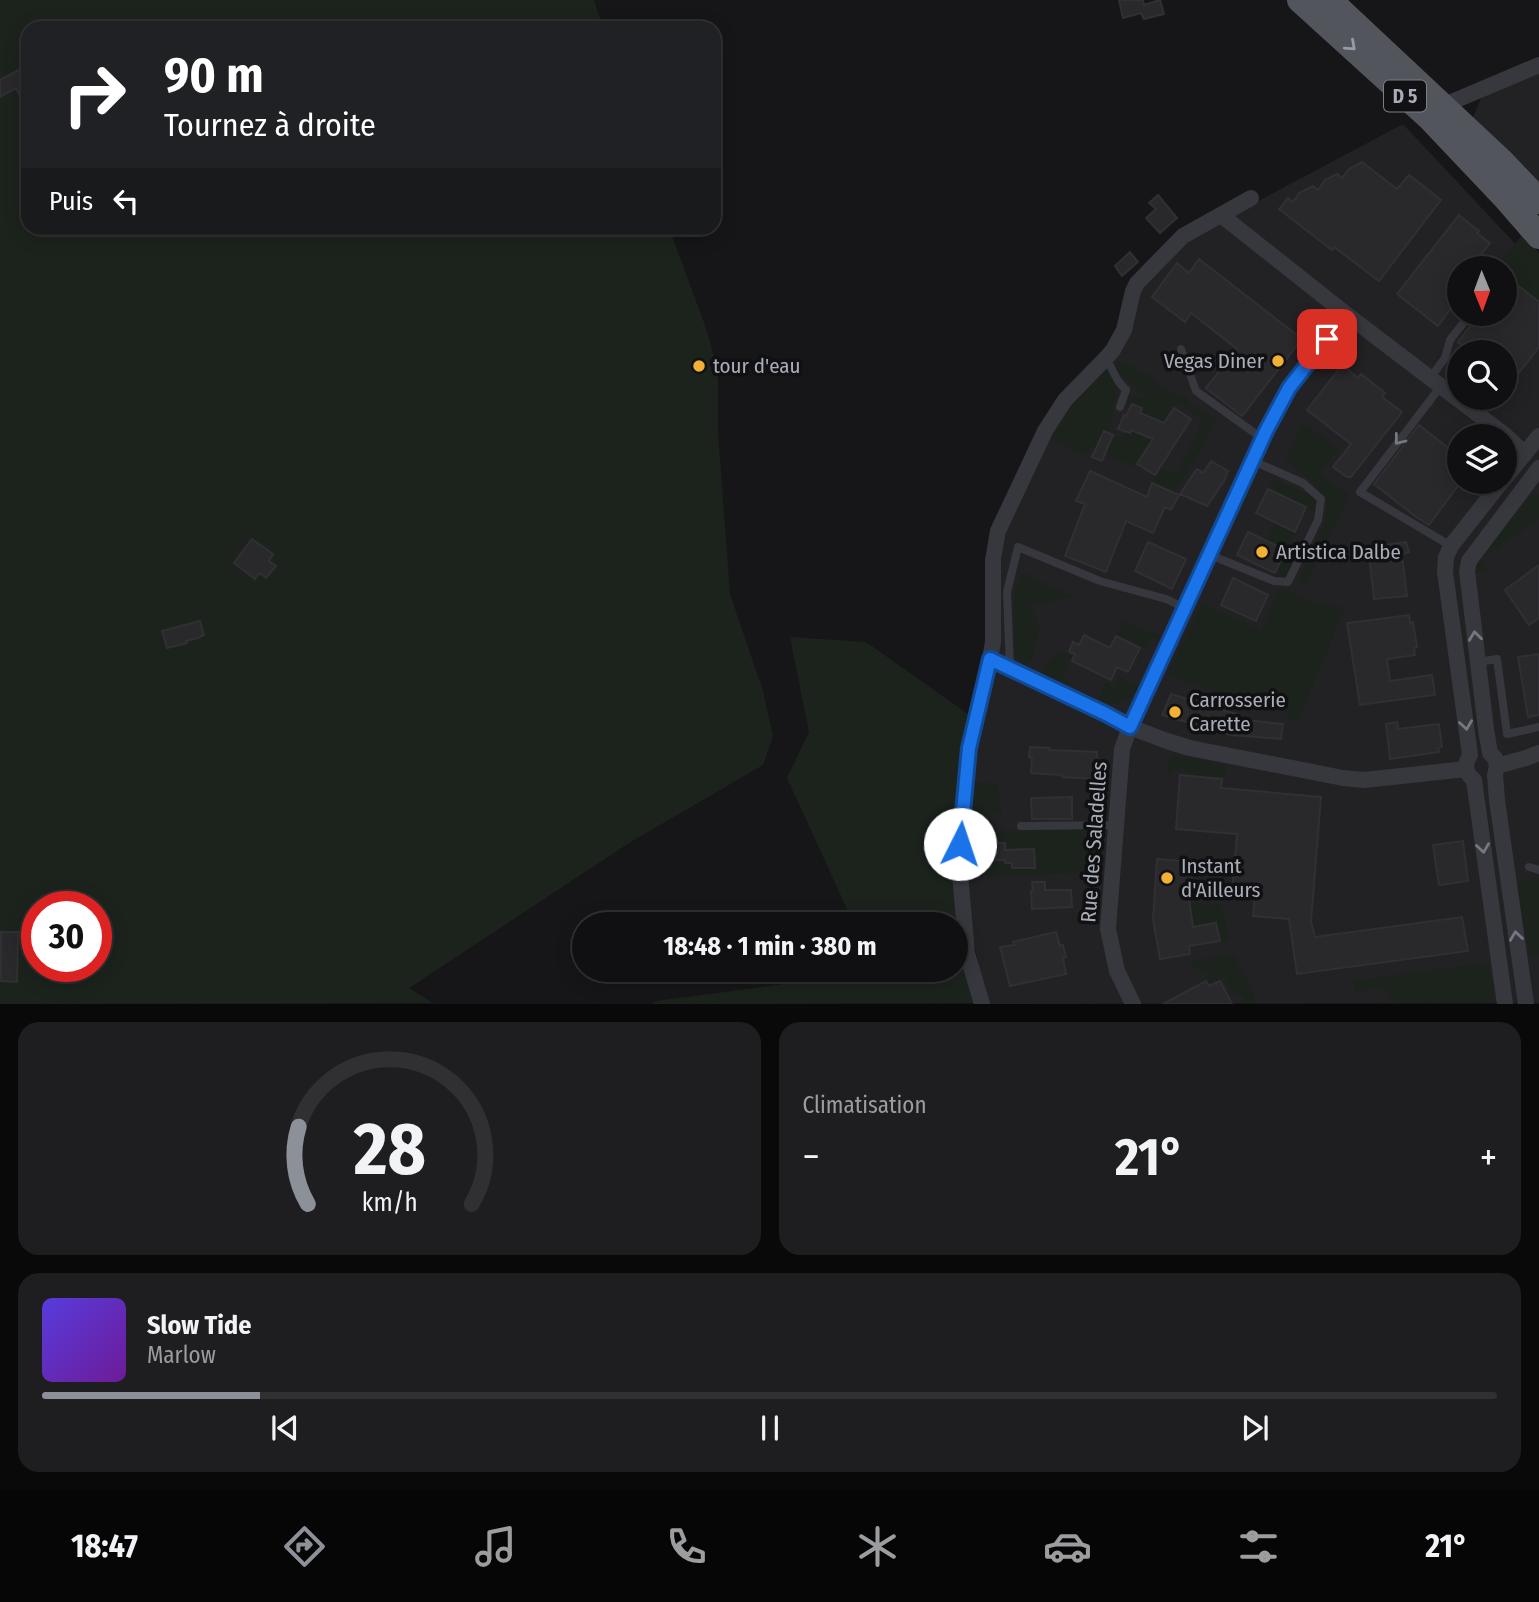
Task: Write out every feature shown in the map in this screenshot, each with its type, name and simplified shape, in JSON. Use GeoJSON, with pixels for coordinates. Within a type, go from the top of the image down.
{"type":"FeatureCollection","features":[{"type":"Feature","properties":{"kind":"main road","name":"D 5"},"geometry":{"type":"LineString","coordinates":[[1300,0],[1431,120],[1539,236]]}},
{"type":"Feature","properties":{"kind":"main road","name":"D 5"},"geometry":{"type":"LineString","coordinates":[[1329,0],[1502,162],[1539,201]]}},
{"type":"Feature","properties":{"kind":"street"},"geometry":{"type":"LineString","coordinates":[[1442,106],[1539,65]]}},
{"type":"Feature","properties":{"kind":"street"},"geometry":{"type":"LineString","coordinates":[[982,1003],[967,953],[959,863],[969,748],[993,642],[993,560],[998,531],[1045,431],[1065,400],[1113,350],[1124,330],[1137,282],[1183,236],[1251,198]]}},
{"type":"Feature","properties":{"kind":"street"},"geometry":{"type":"LineString","coordinates":[[1221,215],[1505,435],[1525,454]]}},
{"type":"Feature","properties":{"kind":"street","name":"Rue des Saladelles"},"geometry":{"type":"LineString","coordinates":[[1133,1003],[1117,971],[1108,929],[1122,749],[1263,439],[1289,388],[1346,314]]}},
{"type":"Feature","properties":{"kind":"street"},"geometry":{"type":"LineString","coordinates":[[1517,464],[1539,436]]}},
{"type":"Feature","properties":{"kind":"street"},"geometry":{"type":"LineString","coordinates":[[1526,1003],[1467,571],[1469,561],[1539,468]]}},
{"type":"Feature","properties":{"kind":"street"},"geometry":{"type":"LineString","coordinates":[[1493,494],[1451,546],[1446,557],[1445,572],[1470,768],[1505,1003]]}},
{"type":"Feature","properties":{"kind":"street"},"geometry":{"type":"LineString","coordinates":[[990,659],[1130,727],[1190,748],[1364,780],[1470,768]]}},
{"type":"Feature","properties":{"kind":"street"},"geometry":{"type":"LineString","coordinates":[[1470,768],[1476,751],[1483,750],[1494,764]]}},
{"type":"Feature","properties":{"kind":"street"},"geometry":{"type":"LineString","coordinates":[[1494,764],[1539,753]]}},
{"type":"Feature","properties":{"kind":"street"},"geometry":{"type":"LineString","coordinates":[[1470,768],[1482,782],[1489,780],[1494,764]]}},
{"type":"Feature","properties":{"kind":"lane"},"geometry":{"type":"LineString","coordinates":[[1451,546],[1360,492],[1436,382],[1450,340],[1461,326]]}},
{"type":"Feature","properties":{"kind":"lane"},"geometry":{"type":"LineString","coordinates":[[1181,349],[1196,391],[1263,439]]}},
{"type":"Feature","properties":{"kind":"lane"},"geometry":{"type":"LineString","coordinates":[[1106,358],[1126,390],[1120,407]]}},
{"type":"Feature","properties":{"kind":"lane"},"geometry":{"type":"LineString","coordinates":[[1210,555],[1274,581],[1288,582],[1318,520],[1321,499],[1303,483],[1253,461]]}},
{"type":"Feature","properties":{"kind":"lane"},"geometry":{"type":"LineString","coordinates":[[1010,669],[1007,592],[1018,547],[1100,581],[1166,599],[1185,608]]}},
{"type":"Feature","properties":{"kind":"lane"},"geometry":{"type":"LineString","coordinates":[[1478,662],[1497,659],[1507,734],[1539,727]]}},
{"type":"Feature","properties":{"kind":"lane"},"geometry":{"type":"LineString","coordinates":[[1021,826],[1116,825]]}},
{"type":"Feature","properties":{"kind":"lane"},"geometry":{"type":"LineString","coordinates":[[1530,867],[1539,870]]}},
{"type":"Feature","properties":{"kind":"shaded area"},"geometry":{"type":"Polygon","coordinates":[[[0,0],[594,0],[601,21],[21,21],[21,235],[672,235],[706,328],[718,372],[718,432],[730,594],[763,691],[773,736],[763,765],[629,843],[409,988],[433,1003],[0,1004],[0,0]]]}},
{"type":"Feature","properties":{"kind":"shaded area"},"geometry":{"type":"Polygon","coordinates":[[[1539,70],[1539,188],[1473,118],[1483,93],[1539,70]]]}},
{"type":"Feature","properties":{"kind":"shaded area"},"geometry":{"type":"Polygon","coordinates":[[[1403,124],[1539,269],[1539,1003],[988,1004],[970,928],[965,849],[974,750],[1000,648],[1001,562],[1006,532],[1053,425],[1102,369],[1113,363],[1124,346],[1142,288],[1185,240],[1403,124]]]}},
{"type":"Feature","properties":{"kind":"shaded area"},"geometry":{"type":"Polygon","coordinates":[[[1522,235],[1539,253],[1539,300],[1517,284],[1517,256],[1506,256],[1522,235]]]}},
{"type":"Feature","properties":{"kind":"shaded area"},"geometry":{"type":"Polygon","coordinates":[[[1119,360],[1152,377],[1159,386],[1188,398],[1189,403],[1218,419],[1175,492],[1152,483],[1161,468],[1176,475],[1199,428],[1200,417],[1176,402],[1134,467],[1107,454],[1113,437],[1124,437],[1132,431],[1141,435],[1149,419],[1149,416],[1141,413],[1142,408],[1126,401],[1128,395],[1149,399],[1118,372],[1116,365],[1119,360]]]}},
{"type":"Feature","properties":{"kind":"shaded area"},"geometry":{"type":"Polygon","coordinates":[[[1105,367],[1118,391],[1108,432],[1103,431],[1095,450],[1090,447],[1087,456],[1049,436],[1070,404],[1105,367]]]}},
{"type":"Feature","properties":{"kind":"shaded area"},"geometry":{"type":"Polygon","coordinates":[[[1303,422],[1338,448],[1319,475],[1349,495],[1306,585],[1298,580],[1325,522],[1327,505],[1316,485],[1285,459],[1303,422]]]}},
{"type":"Feature","properties":{"kind":"shaded area"},"geometry":{"type":"Polygon","coordinates":[[[1273,480],[1311,495],[1318,504],[1315,512],[1269,489],[1273,480]]]}},
{"type":"Feature","properties":{"kind":"shaded area"},"geometry":{"type":"Polygon","coordinates":[[[1539,494],[1539,519],[1481,559],[1487,571],[1474,572],[1478,557],[1531,496],[1539,494]]]}},
{"type":"Feature","properties":{"kind":"shaded area"},"geometry":{"type":"Polygon","coordinates":[[[1275,524],[1294,532],[1291,545],[1299,551],[1285,580],[1276,575],[1287,550],[1267,540],[1275,524]]]}},
{"type":"Feature","properties":{"kind":"shaded area"},"geometry":{"type":"Polygon","coordinates":[[[1023,573],[1072,596],[1039,604],[1036,600],[1030,604],[1040,626],[1032,659],[1025,665],[1017,659],[1015,650],[1014,592],[1023,573]]]}},
{"type":"Feature","properties":{"kind":"shaded area"},"geometry":{"type":"Polygon","coordinates":[[[1281,587],[1309,602],[1345,608],[1297,723],[1283,711],[1241,702],[1167,675],[1202,603],[1261,630],[1281,587]]]}},
{"type":"Feature","properties":{"kind":"shaded area"},"geometry":{"type":"Polygon","coordinates":[[[1123,620],[1164,638],[1162,641],[1153,638],[1146,649],[1128,638],[1126,641],[1117,637],[1123,620]]]}},
{"type":"Feature","properties":{"kind":"shaded area"},"geometry":{"type":"Polygon","coordinates":[[[790,637],[866,642],[968,714],[953,834],[957,912],[848,912],[787,778],[809,732],[790,637]]]}},
{"type":"Feature","properties":{"kind":"shaded area"},"geometry":{"type":"Polygon","coordinates":[[[1062,651],[1072,656],[1062,682],[1042,673],[1050,660],[1062,651]]]}},
{"type":"Feature","properties":{"kind":"shaded area"},"geometry":{"type":"Polygon","coordinates":[[[1119,676],[1141,687],[1118,704],[1099,700],[1105,683],[1114,687],[1119,676]]]}},
{"type":"Feature","properties":{"kind":"shaded area"},"geometry":{"type":"Polygon","coordinates":[[[1174,754],[1227,766],[1224,778],[1190,775],[1185,768],[1176,769],[1167,776],[1170,757],[1174,754]]]}},
{"type":"Feature","properties":{"kind":"shaded area"},"geometry":{"type":"Polygon","coordinates":[[[972,782],[997,783],[1002,814],[986,815],[986,830],[968,831],[972,782]]]}},
{"type":"Feature","properties":{"kind":"shaded area"},"geometry":{"type":"Polygon","coordinates":[[[1104,829],[1102,871],[987,878],[985,843],[973,843],[971,832],[1104,829]],[[1007,842],[990,843],[993,860],[1011,864],[1012,869],[1019,868],[1019,864],[1037,863],[1035,848],[1007,848],[1007,842]]]}},
{"type":"Feature","properties":{"kind":"shaded area"},"geometry":{"type":"Polygon","coordinates":[[[1539,878],[1539,955],[1529,957],[1517,882],[1539,878]]]}},
{"type":"Feature","properties":{"kind":"shaded area"},"geometry":{"type":"Polygon","coordinates":[[[1168,902],[1222,905],[1230,939],[1221,941],[1217,923],[1195,926],[1191,910],[1183,911],[1168,902]]]}},
{"type":"Feature","properties":{"kind":"shaded area"},"geometry":{"type":"Polygon","coordinates":[[[1233,954],[1255,996],[1255,1001],[1247,1003],[1242,996],[1231,991],[1224,977],[1210,983],[1206,977],[1208,972],[1199,970],[1189,962],[1233,954]]]}},
{"type":"Feature","properties":{"kind":"shaded area"},"geometry":{"type":"Polygon","coordinates":[[[1489,962],[1495,1003],[1393,1003],[1384,987],[1356,992],[1354,981],[1489,962]]]}},
{"type":"Feature","properties":{"kind":"shaded area"},"geometry":{"type":"Polygon","coordinates":[[[968,974],[977,1003],[652,1004],[656,1001],[799,982],[968,982],[968,974]]]}},
{"type":"Feature","properties":{"kind":"building"},"geometry":{"type":"Polygon","coordinates":[[[1119,0],[1143,0],[1144,5],[1160,0],[1164,14],[1144,19],[1141,13],[1123,18],[1119,0]]]}},
{"type":"Feature","properties":{"kind":"building"},"geometry":{"type":"Polygon","coordinates":[[[21,69],[21,98],[16,88],[0,97],[0,80],[21,69]]]}},
{"type":"Feature","properties":{"kind":"building"},"geometry":{"type":"Polygon","coordinates":[[[1362,162],[1397,189],[1409,175],[1441,200],[1379,281],[1334,247],[1332,250],[1279,209],[1288,198],[1293,202],[1299,193],[1313,186],[1318,190],[1325,180],[1337,174],[1342,178],[1349,169],[1362,162]]]}},
{"type":"Feature","properties":{"kind":"building"},"geometry":{"type":"Polygon","coordinates":[[[1158,195],[1177,218],[1160,233],[1146,218],[1156,209],[1149,203],[1158,195]]]}},
{"type":"Feature","properties":{"kind":"building"},"geometry":{"type":"Polygon","coordinates":[[[1459,215],[1490,243],[1480,256],[1447,256],[1447,314],[1438,326],[1397,294],[1459,215]]]}},
{"type":"Feature","properties":{"kind":"building"},"geometry":{"type":"Polygon","coordinates":[[[1130,252],[1138,262],[1122,276],[1115,266],[1130,252]]]}},
{"type":"Feature","properties":{"kind":"building"},"geometry":{"type":"Polygon","coordinates":[[[1199,259],[1302,339],[1242,416],[1206,388],[1237,349],[1191,313],[1185,322],[1152,297],[1177,263],[1189,273],[1199,259]]]}},
{"type":"Feature","properties":{"kind":"building"},"geometry":{"type":"Polygon","coordinates":[[[1517,285],[1539,302],[1539,347],[1517,375],[1517,340],[1460,340],[1470,326],[1517,326],[1517,285]]]}},
{"type":"Feature","properties":{"kind":"building"},"geometry":{"type":"Polygon","coordinates":[[[1342,365],[1358,378],[1361,374],[1385,393],[1382,397],[1402,412],[1351,477],[1333,467],[1351,444],[1307,410],[1342,365]]]}},
{"type":"Feature","properties":{"kind":"building"},"geometry":{"type":"Polygon","coordinates":[[[1132,404],[1142,408],[1140,413],[1164,423],[1174,408],[1191,419],[1155,475],[1137,464],[1153,439],[1131,430],[1130,433],[1118,429],[1132,404]]]}},
{"type":"Feature","properties":{"kind":"building"},"geometry":{"type":"Polygon","coordinates":[[[1419,425],[1447,447],[1447,494],[1452,494],[1429,525],[1374,484],[1419,425]]]}},
{"type":"Feature","properties":{"kind":"building"},"geometry":{"type":"Polygon","coordinates":[[[1104,431],[1113,435],[1102,461],[1092,457],[1104,431]]]}},
{"type":"Feature","properties":{"kind":"building"},"geometry":{"type":"Polygon","coordinates":[[[1211,461],[1228,471],[1207,506],[1180,494],[1197,469],[1203,473],[1211,461]]]}},
{"type":"Feature","properties":{"kind":"building"},"geometry":{"type":"Polygon","coordinates":[[[1090,471],[1147,497],[1152,483],[1179,495],[1171,510],[1165,507],[1153,533],[1126,521],[1106,572],[1065,556],[1085,504],[1076,501],[1090,471]]]}},
{"type":"Feature","properties":{"kind":"building"},"geometry":{"type":"Polygon","coordinates":[[[1268,489],[1306,507],[1295,532],[1256,513],[1268,489]]]}},
{"type":"Feature","properties":{"kind":"building"},"geometry":{"type":"Polygon","coordinates":[[[1248,532],[1286,550],[1275,573],[1237,555],[1248,532]]]}},
{"type":"Feature","properties":{"kind":"building"},"geometry":{"type":"Polygon","coordinates":[[[252,539],[273,554],[269,561],[276,566],[266,578],[259,573],[255,579],[234,563],[252,539]]]}},
{"type":"Feature","properties":{"kind":"building"},"geometry":{"type":"Polygon","coordinates":[[[1148,542],[1186,559],[1172,589],[1135,571],[1148,542]]]}},
{"type":"Feature","properties":{"kind":"building"},"geometry":{"type":"Polygon","coordinates":[[[1406,542],[1409,552],[1402,555],[1407,596],[1374,599],[1368,547],[1406,542]]]}},
{"type":"Feature","properties":{"kind":"building"},"geometry":{"type":"Polygon","coordinates":[[[1539,565],[1539,618],[1529,625],[1505,590],[1539,565]]]}},
{"type":"Feature","properties":{"kind":"building"},"geometry":{"type":"Polygon","coordinates":[[[1233,578],[1268,595],[1256,621],[1221,605],[1233,578]]]}},
{"type":"Feature","properties":{"kind":"building"},"geometry":{"type":"Polygon","coordinates":[[[1409,615],[1410,623],[1413,622],[1417,647],[1414,648],[1415,655],[1387,659],[1390,681],[1432,675],[1435,695],[1360,705],[1347,623],[1409,615]]]}},
{"type":"Feature","properties":{"kind":"building"},"geometry":{"type":"Polygon","coordinates":[[[200,621],[204,635],[167,648],[162,631],[200,621]]]}},
{"type":"Feature","properties":{"kind":"building"},"geometry":{"type":"Polygon","coordinates":[[[1084,635],[1110,648],[1116,636],[1140,648],[1128,672],[1117,667],[1111,680],[1072,661],[1075,654],[1069,652],[1073,642],[1079,645],[1084,635]]]}},
{"type":"Feature","properties":{"kind":"building"},"geometry":{"type":"Polygon","coordinates":[[[1539,654],[1539,715],[1528,717],[1518,657],[1539,654]]]}},
{"type":"Feature","properties":{"kind":"building"},"geometry":{"type":"Polygon","coordinates":[[[1171,694],[1236,714],[1234,719],[1283,724],[1281,739],[1231,735],[1162,715],[1171,694]]]}},
{"type":"Feature","properties":{"kind":"building"},"geometry":{"type":"Polygon","coordinates":[[[1397,722],[1398,729],[1439,724],[1442,747],[1438,748],[1439,752],[1390,759],[1386,724],[1397,722]]]}},
{"type":"Feature","properties":{"kind":"building"},"geometry":{"type":"Polygon","coordinates":[[[1030,747],[1097,752],[1096,779],[1031,773],[1030,747]]]}},
{"type":"Feature","properties":{"kind":"building"},"geometry":{"type":"Polygon","coordinates":[[[1180,775],[1222,779],[1221,788],[1321,797],[1311,921],[1315,937],[1462,917],[1468,951],[1297,974],[1289,919],[1253,916],[1255,894],[1232,892],[1237,834],[1176,829],[1180,775]]]}},
{"type":"Feature","properties":{"kind":"building"},"geometry":{"type":"Polygon","coordinates":[[[1072,797],[1072,819],[1032,819],[1031,798],[1072,797]]]}},
{"type":"Feature","properties":{"kind":"building"},"geometry":{"type":"Polygon","coordinates":[[[1463,841],[1468,881],[1439,885],[1433,845],[1463,841]]]}},
{"type":"Feature","properties":{"kind":"building"},"geometry":{"type":"Polygon","coordinates":[[[993,843],[1005,843],[1005,850],[1034,849],[1035,868],[1012,868],[1012,863],[994,860],[993,843]]]}},
{"type":"Feature","properties":{"kind":"building"},"geometry":{"type":"Polygon","coordinates":[[[1157,859],[1193,862],[1188,893],[1193,927],[1216,923],[1220,941],[1189,946],[1190,954],[1160,959],[1153,919],[1157,859]]]}},
{"type":"Feature","properties":{"kind":"building"},"geometry":{"type":"Polygon","coordinates":[[[1032,882],[1045,882],[1045,890],[1071,890],[1072,907],[1032,909],[1032,882]]]}},
{"type":"Feature","properties":{"kind":"building"},"geometry":{"type":"Polygon","coordinates":[[[1,932],[18,932],[17,982],[1,981],[1,932]]]}},
{"type":"Feature","properties":{"kind":"building"},"geometry":{"type":"Polygon","coordinates":[[[1056,932],[1066,957],[1063,958],[1066,974],[1010,986],[1000,947],[1056,932]]]}},
{"type":"Feature","properties":{"kind":"building"},"geometry":{"type":"Polygon","coordinates":[[[1206,981],[1209,986],[1220,981],[1232,1004],[1163,1004],[1206,981]]]}},
{"type":"Feature","properties":{"kind":"place","name":"Vegas Diner"},"geometry":{"type":"Point","coordinates":[1278,361]}},
{"type":"Feature","properties":{"kind":"place","name":"tour d'eau"},"geometry":{"type":"Point","coordinates":[699,366]}},
{"type":"Feature","properties":{"kind":"place","name":"Artistica Dalbe"},"geometry":{"type":"Point","coordinates":[1262,552]}},
{"type":"Feature","properties":{"kind":"place","name":"Carrosserie Carette"},"geometry":{"type":"Point","coordinates":[1175,712]}},
{"type":"Feature","properties":{"kind":"place","name":"Instant d'Ailleurs"},"geometry":{"type":"Point","coordinates":[1167,878]}},
{"type":"Feature","properties":{"kind":"route"},"geometry":{"type":"LineString","coordinates":[[960,844],[969,748],[990,659],[1130,727],[1266,431],[1289,388],[1327,339]]}}]}
